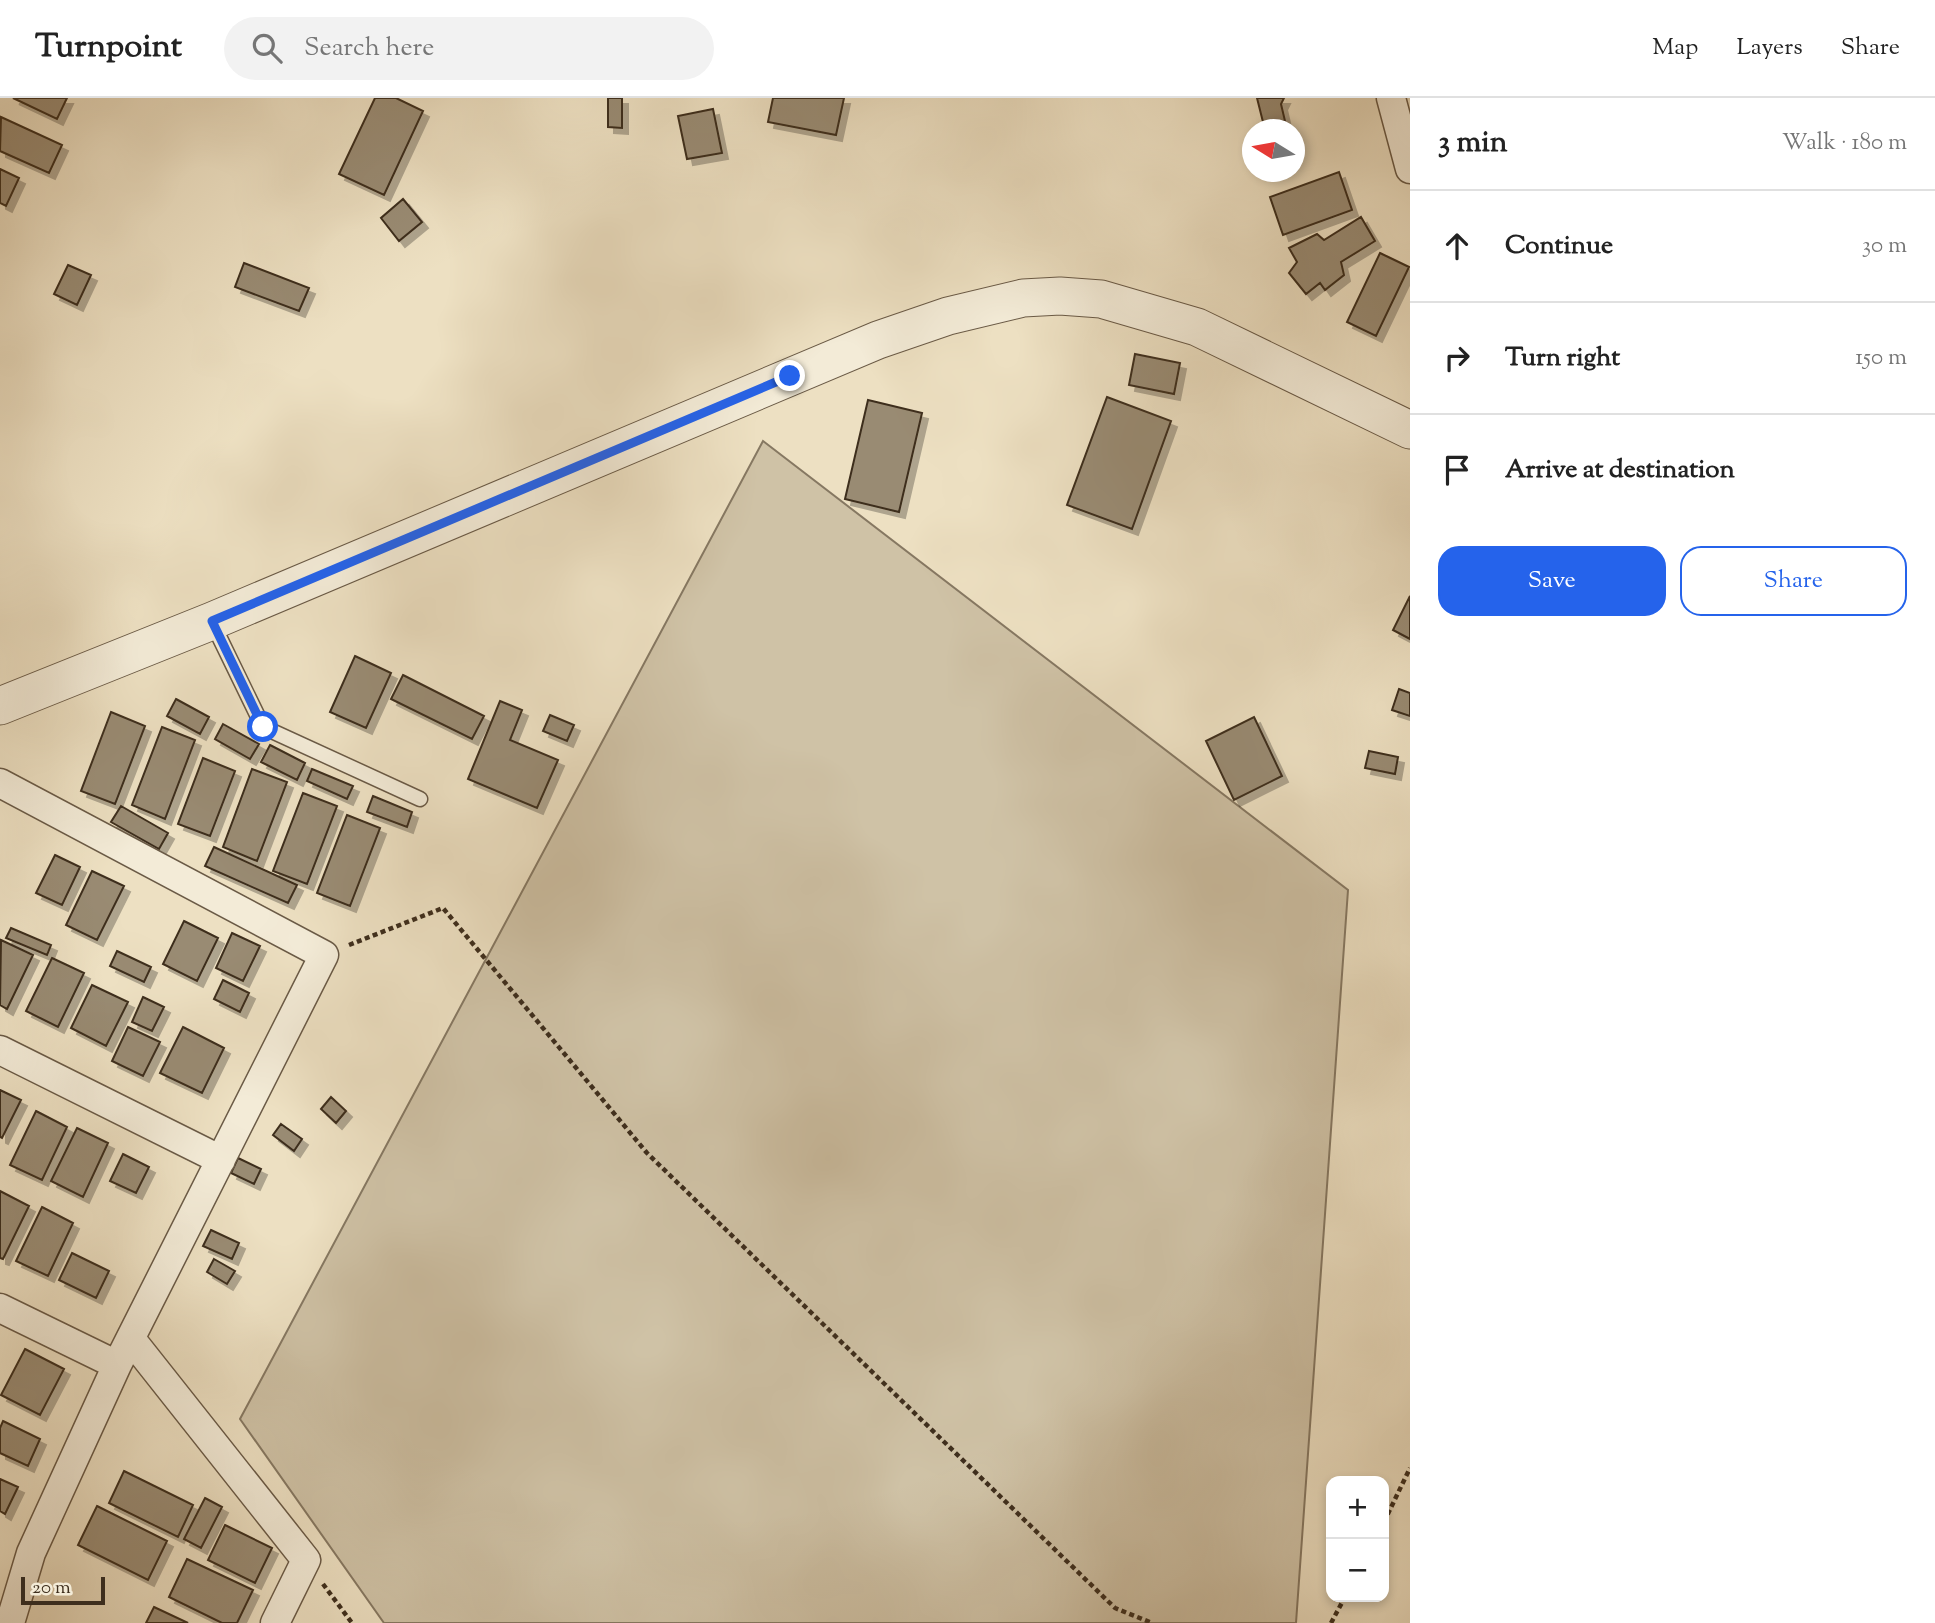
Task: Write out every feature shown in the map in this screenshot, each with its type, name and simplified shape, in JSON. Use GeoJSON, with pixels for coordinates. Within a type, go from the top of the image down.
{"type":"FeatureCollection","features":[{"type":"Feature","properties":{"kind":"street"},"geometry":{"type":"LineString","coordinates":[[1391,98],[1410,169]]}},
{"type":"Feature","properties":{"kind":"street"},"geometry":{"type":"LineString","coordinates":[[0,706],[212,621],[878,340],[948,316],[1023,298],[1060,296],[1101,299],[1197,327],[1410,430]]}},
{"type":"Feature","properties":{"kind":"street"},"geometry":{"type":"LineString","coordinates":[[0,783],[324,955],[117,1365],[31,1553],[10,1623]]}},
{"type":"Feature","properties":{"kind":"street"},"geometry":{"type":"LineString","coordinates":[[0,1050],[221,1160]]}},
{"type":"Feature","properties":{"kind":"street"},"geometry":{"type":"LineString","coordinates":[[0,1308],[117,1365]]}},
{"type":"Feature","properties":{"kind":"street"},"geometry":{"type":"LineString","coordinates":[[131,1339],[306,1560],[275,1623]]}},
{"type":"Feature","properties":{"kind":"lane"},"geometry":{"type":"LineString","coordinates":[[212,621],[263,727],[420,799]]}},
{"type":"Feature","properties":{"kind":"path"},"geometry":{"type":"LineString","coordinates":[[324,955],[443,908],[647,1153],[1115,1608],[1152,1623]]}},
{"type":"Feature","properties":{"kind":"path"},"geometry":{"type":"LineString","coordinates":[[1389,1512],[1410,1468]]}},
{"type":"Feature","properties":{"kind":"path"},"geometry":{"type":"LineString","coordinates":[[306,1560],[352,1623]]}},
{"type":"Feature","properties":{"kind":"path"},"geometry":{"type":"LineString","coordinates":[[1331,1623],[1342,1602]]}},
{"type":"Feature","properties":{"kind":"shaded area"},"geometry":{"type":"Polygon","coordinates":[[[763,441],[1348,890],[1296,1623],[384,1623],[240,1419],[763,441]]]}},
{"type":"Feature","properties":{"kind":"building"},"geometry":{"type":"Polygon","coordinates":[[[13,98],[67,98],[57,119],[13,98]]]}},
{"type":"Feature","properties":{"kind":"building"},"geometry":{"type":"Polygon","coordinates":[[[375,98],[396,98],[423,111],[384,195],[339,174],[375,98]]]}},
{"type":"Feature","properties":{"kind":"building"},"geometry":{"type":"Polygon","coordinates":[[[608,98],[622,98],[622,128],[608,127],[608,98]]]}},
{"type":"Feature","properties":{"kind":"building"},"geometry":{"type":"Polygon","coordinates":[[[773,98],[844,98],[836,135],[768,122],[773,98]]]}},
{"type":"Feature","properties":{"kind":"building"},"geometry":{"type":"Polygon","coordinates":[[[1257,98],[1284,98],[1281,104],[1285,119],[1262,119],[1257,98]]]}},
{"type":"Feature","properties":{"kind":"building"},"geometry":{"type":"Polygon","coordinates":[[[713,109],[722,153],[687,159],[678,116],[713,109]]]}},
{"type":"Feature","properties":{"kind":"building"},"geometry":{"type":"Polygon","coordinates":[[[1,117],[62,145],[49,173],[0,151],[1,117]]]}},
{"type":"Feature","properties":{"kind":"building"},"geometry":{"type":"Polygon","coordinates":[[[0,169],[19,178],[6,206],[0,203],[0,169]]]}},
{"type":"Feature","properties":{"kind":"building"},"geometry":{"type":"Polygon","coordinates":[[[1339,172],[1352,210],[1283,235],[1270,197],[1339,172]]]}},
{"type":"Feature","properties":{"kind":"building"},"geometry":{"type":"Polygon","coordinates":[[[403,199],[422,222],[399,241],[381,218],[403,199]]]}},
{"type":"Feature","properties":{"kind":"building"},"geometry":{"type":"Polygon","coordinates":[[[1361,217],[1375,241],[1341,262],[1344,275],[1325,290],[1320,283],[1306,294],[1289,273],[1297,262],[1289,248],[1317,234],[1324,240],[1361,217]]]}},
{"type":"Feature","properties":{"kind":"building"},"geometry":{"type":"Polygon","coordinates":[[[1380,253],[1409,267],[1376,336],[1347,322],[1380,253]]]}},
{"type":"Feature","properties":{"kind":"building"},"geometry":{"type":"Polygon","coordinates":[[[244,263],[309,288],[299,311],[235,287],[244,263]]]}},
{"type":"Feature","properties":{"kind":"building"},"geometry":{"type":"Polygon","coordinates":[[[68,265],[91,275],[77,305],[54,294],[68,265]]]}},
{"type":"Feature","properties":{"kind":"building"},"geometry":{"type":"Polygon","coordinates":[[[1135,354],[1180,363],[1174,394],[1129,385],[1135,354]]]}},
{"type":"Feature","properties":{"kind":"building"},"geometry":{"type":"Polygon","coordinates":[[[1107,397],[1171,421],[1132,529],[1067,505],[1107,397]]]}},
{"type":"Feature","properties":{"kind":"building"},"geometry":{"type":"Polygon","coordinates":[[[868,400],[922,413],[899,512],[845,499],[868,400]]]}},
{"type":"Feature","properties":{"kind":"building"},"geometry":{"type":"Polygon","coordinates":[[[1410,596],[1410,639],[1393,630],[1410,596]]]}},
{"type":"Feature","properties":{"kind":"building"},"geometry":{"type":"Polygon","coordinates":[[[355,656],[391,673],[366,728],[330,712],[355,656]]]}},
{"type":"Feature","properties":{"kind":"building"},"geometry":{"type":"Polygon","coordinates":[[[403,675],[484,716],[472,739],[391,699],[403,675]]]}},
{"type":"Feature","properties":{"kind":"building"},"geometry":{"type":"Polygon","coordinates":[[[1399,689],[1410,693],[1410,716],[1392,710],[1399,689]]]}},
{"type":"Feature","properties":{"kind":"building"},"geometry":{"type":"Polygon","coordinates":[[[176,699],[209,717],[200,734],[167,716],[176,699]]]}},
{"type":"Feature","properties":{"kind":"building"},"geometry":{"type":"Polygon","coordinates":[[[500,701],[522,710],[510,740],[558,760],[537,808],[468,779],[500,701]]]}},
{"type":"Feature","properties":{"kind":"building"},"geometry":{"type":"Polygon","coordinates":[[[111,712],[145,726],[115,804],[81,791],[111,712]]]}},
{"type":"Feature","properties":{"kind":"building"},"geometry":{"type":"Polygon","coordinates":[[[550,715],[574,725],[567,741],[543,731],[550,715]]]}},
{"type":"Feature","properties":{"kind":"building"},"geometry":{"type":"Polygon","coordinates":[[[1254,717],[1282,776],[1234,800],[1206,741],[1254,717]]]}},
{"type":"Feature","properties":{"kind":"building"},"geometry":{"type":"Polygon","coordinates":[[[223,724],[259,744],[250,759],[215,739],[223,724]]]}},
{"type":"Feature","properties":{"kind":"building"},"geometry":{"type":"Polygon","coordinates":[[[162,727],[195,740],[165,819],[132,805],[162,727]]]}},
{"type":"Feature","properties":{"kind":"building"},"geometry":{"type":"Polygon","coordinates":[[[270,745],[305,763],[297,780],[261,762],[270,745]]]}},
{"type":"Feature","properties":{"kind":"building"},"geometry":{"type":"Polygon","coordinates":[[[1369,751],[1398,757],[1395,774],[1365,768],[1369,751]]]}},
{"type":"Feature","properties":{"kind":"building"},"geometry":{"type":"Polygon","coordinates":[[[203,758],[235,771],[210,836],[178,824],[203,758]]]}},
{"type":"Feature","properties":{"kind":"building"},"geometry":{"type":"Polygon","coordinates":[[[252,769],[287,782],[257,861],[223,847],[252,769]]]}},
{"type":"Feature","properties":{"kind":"building"},"geometry":{"type":"Polygon","coordinates":[[[312,769],[353,786],[347,799],[307,781],[312,769]]]}},
{"type":"Feature","properties":{"kind":"building"},"geometry":{"type":"Polygon","coordinates":[[[303,793],[337,806],[307,884],[273,871],[303,793]]]}},
{"type":"Feature","properties":{"kind":"building"},"geometry":{"type":"Polygon","coordinates":[[[373,796],[412,812],[407,827],[367,812],[373,796]]]}},
{"type":"Feature","properties":{"kind":"building"},"geometry":{"type":"Polygon","coordinates":[[[121,806],[168,833],[159,849],[111,822],[121,806]]]}},
{"type":"Feature","properties":{"kind":"building"},"geometry":{"type":"Polygon","coordinates":[[[347,815],[380,828],[350,906],[317,893],[347,815]]]}},
{"type":"Feature","properties":{"kind":"building"},"geometry":{"type":"Polygon","coordinates":[[[214,847],[297,885],[288,903],[205,866],[214,847]]]}},
{"type":"Feature","properties":{"kind":"building"},"geometry":{"type":"Polygon","coordinates":[[[55,855],[80,867],[62,905],[36,893],[55,855]]]}},
{"type":"Feature","properties":{"kind":"building"},"geometry":{"type":"Polygon","coordinates":[[[92,871],[124,886],[97,940],[66,925],[92,871]]]}},
{"type":"Feature","properties":{"kind":"building"},"geometry":{"type":"Polygon","coordinates":[[[184,921],[218,938],[197,981],[163,964],[184,921]]]}},
{"type":"Feature","properties":{"kind":"building"},"geometry":{"type":"Polygon","coordinates":[[[11,928],[51,945],[47,955],[6,938],[11,928]]]}},
{"type":"Feature","properties":{"kind":"building"},"geometry":{"type":"Polygon","coordinates":[[[232,933],[260,946],[243,981],[216,968],[232,933]]]}},
{"type":"Feature","properties":{"kind":"building"},"geometry":{"type":"Polygon","coordinates":[[[1,940],[33,955],[7,1009],[0,1005],[1,940]]]}},
{"type":"Feature","properties":{"kind":"building"},"geometry":{"type":"Polygon","coordinates":[[[117,951],[151,967],[144,982],[110,966],[117,951]]]}},
{"type":"Feature","properties":{"kind":"building"},"geometry":{"type":"Polygon","coordinates":[[[52,958],[84,973],[58,1027],[26,1011],[52,958]]]}},
{"type":"Feature","properties":{"kind":"building"},"geometry":{"type":"Polygon","coordinates":[[[223,980],[249,993],[240,1012],[214,999],[223,980]]]}},
{"type":"Feature","properties":{"kind":"building"},"geometry":{"type":"Polygon","coordinates":[[[92,985],[128,1002],[106,1046],[71,1028],[92,985]]]}},
{"type":"Feature","properties":{"kind":"building"},"geometry":{"type":"Polygon","coordinates":[[[143,997],[164,1007],[152,1031],[132,1022],[143,997]]]}},
{"type":"Feature","properties":{"kind":"building"},"geometry":{"type":"Polygon","coordinates":[[[128,1027],[160,1042],[143,1076],[112,1061],[128,1027]]]}},
{"type":"Feature","properties":{"kind":"building"},"geometry":{"type":"Polygon","coordinates":[[[183,1027],[224,1048],[202,1093],[160,1073],[183,1027]]]}},
{"type":"Feature","properties":{"kind":"building"},"geometry":{"type":"Polygon","coordinates":[[[0,1090],[21,1100],[2,1138],[0,1137],[0,1090]]]}},
{"type":"Feature","properties":{"kind":"building"},"geometry":{"type":"Polygon","coordinates":[[[331,1097],[346,1111],[336,1123],[321,1109],[331,1097]]]}},
{"type":"Feature","properties":{"kind":"building"},"geometry":{"type":"Polygon","coordinates":[[[36,1111],[67,1127],[42,1180],[10,1165],[36,1111]]]}},
{"type":"Feature","properties":{"kind":"building"},"geometry":{"type":"Polygon","coordinates":[[[281,1124],[302,1139],[294,1151],[273,1135],[281,1124]]]}},
{"type":"Feature","properties":{"kind":"building"},"geometry":{"type":"Polygon","coordinates":[[[77,1128],[108,1143],[83,1197],[51,1181],[77,1128]]]}},
{"type":"Feature","properties":{"kind":"building"},"geometry":{"type":"Polygon","coordinates":[[[123,1154],[149,1167],[136,1193],[110,1181],[123,1154]]]}},
{"type":"Feature","properties":{"kind":"building"},"geometry":{"type":"Polygon","coordinates":[[[238,1158],[261,1169],[254,1184],[231,1173],[238,1158]]]}},
{"type":"Feature","properties":{"kind":"building"},"geometry":{"type":"Polygon","coordinates":[[[0,1191],[29,1206],[3,1259],[0,1258],[0,1191]]]}},
{"type":"Feature","properties":{"kind":"building"},"geometry":{"type":"Polygon","coordinates":[[[42,1207],[73,1223],[48,1276],[16,1261],[42,1207]]]}},
{"type":"Feature","properties":{"kind":"building"},"geometry":{"type":"Polygon","coordinates":[[[211,1230],[239,1243],[232,1259],[203,1246],[211,1230]]]}},
{"type":"Feature","properties":{"kind":"building"},"geometry":{"type":"Polygon","coordinates":[[[72,1253],[109,1271],[96,1298],[59,1280],[72,1253]]]}},
{"type":"Feature","properties":{"kind":"building"},"geometry":{"type":"Polygon","coordinates":[[[214,1259],[235,1271],[227,1284],[207,1272],[214,1259]]]}},
{"type":"Feature","properties":{"kind":"building"},"geometry":{"type":"Polygon","coordinates":[[[25,1349],[64,1369],[40,1415],[1,1395],[25,1349]]]}},
{"type":"Feature","properties":{"kind":"building"},"geometry":{"type":"Polygon","coordinates":[[[3,1421],[40,1439],[28,1466],[0,1453],[0,1428],[3,1421]]]}},
{"type":"Feature","properties":{"kind":"building"},"geometry":{"type":"Polygon","coordinates":[[[124,1471],[193,1505],[178,1537],[109,1503],[124,1471]]]}},
{"type":"Feature","properties":{"kind":"building"},"geometry":{"type":"Polygon","coordinates":[[[0,1479],[18,1487],[5,1514],[0,1511],[0,1479]]]}},
{"type":"Feature","properties":{"kind":"building"},"geometry":{"type":"Polygon","coordinates":[[[205,1498],[222,1507],[201,1548],[184,1539],[205,1498]]]}},
{"type":"Feature","properties":{"kind":"building"},"geometry":{"type":"Polygon","coordinates":[[[97,1506],[167,1541],[148,1580],[78,1545],[97,1506]]]}},
{"type":"Feature","properties":{"kind":"building"},"geometry":{"type":"Polygon","coordinates":[[[225,1525],[272,1548],[255,1583],[208,1560],[225,1525]]]}},
{"type":"Feature","properties":{"kind":"building"},"geometry":{"type":"Polygon","coordinates":[[[187,1559],[253,1590],[237,1623],[222,1623],[169,1597],[187,1559]]]}},
{"type":"Feature","properties":{"kind":"building"},"geometry":{"type":"Polygon","coordinates":[[[154,1607],[188,1623],[146,1623],[154,1607]]]}},
{"type":"Feature","properties":{"kind":"route"},"geometry":{"type":"LineString","coordinates":[[263,727],[212,621],[790,376]]}}]}
